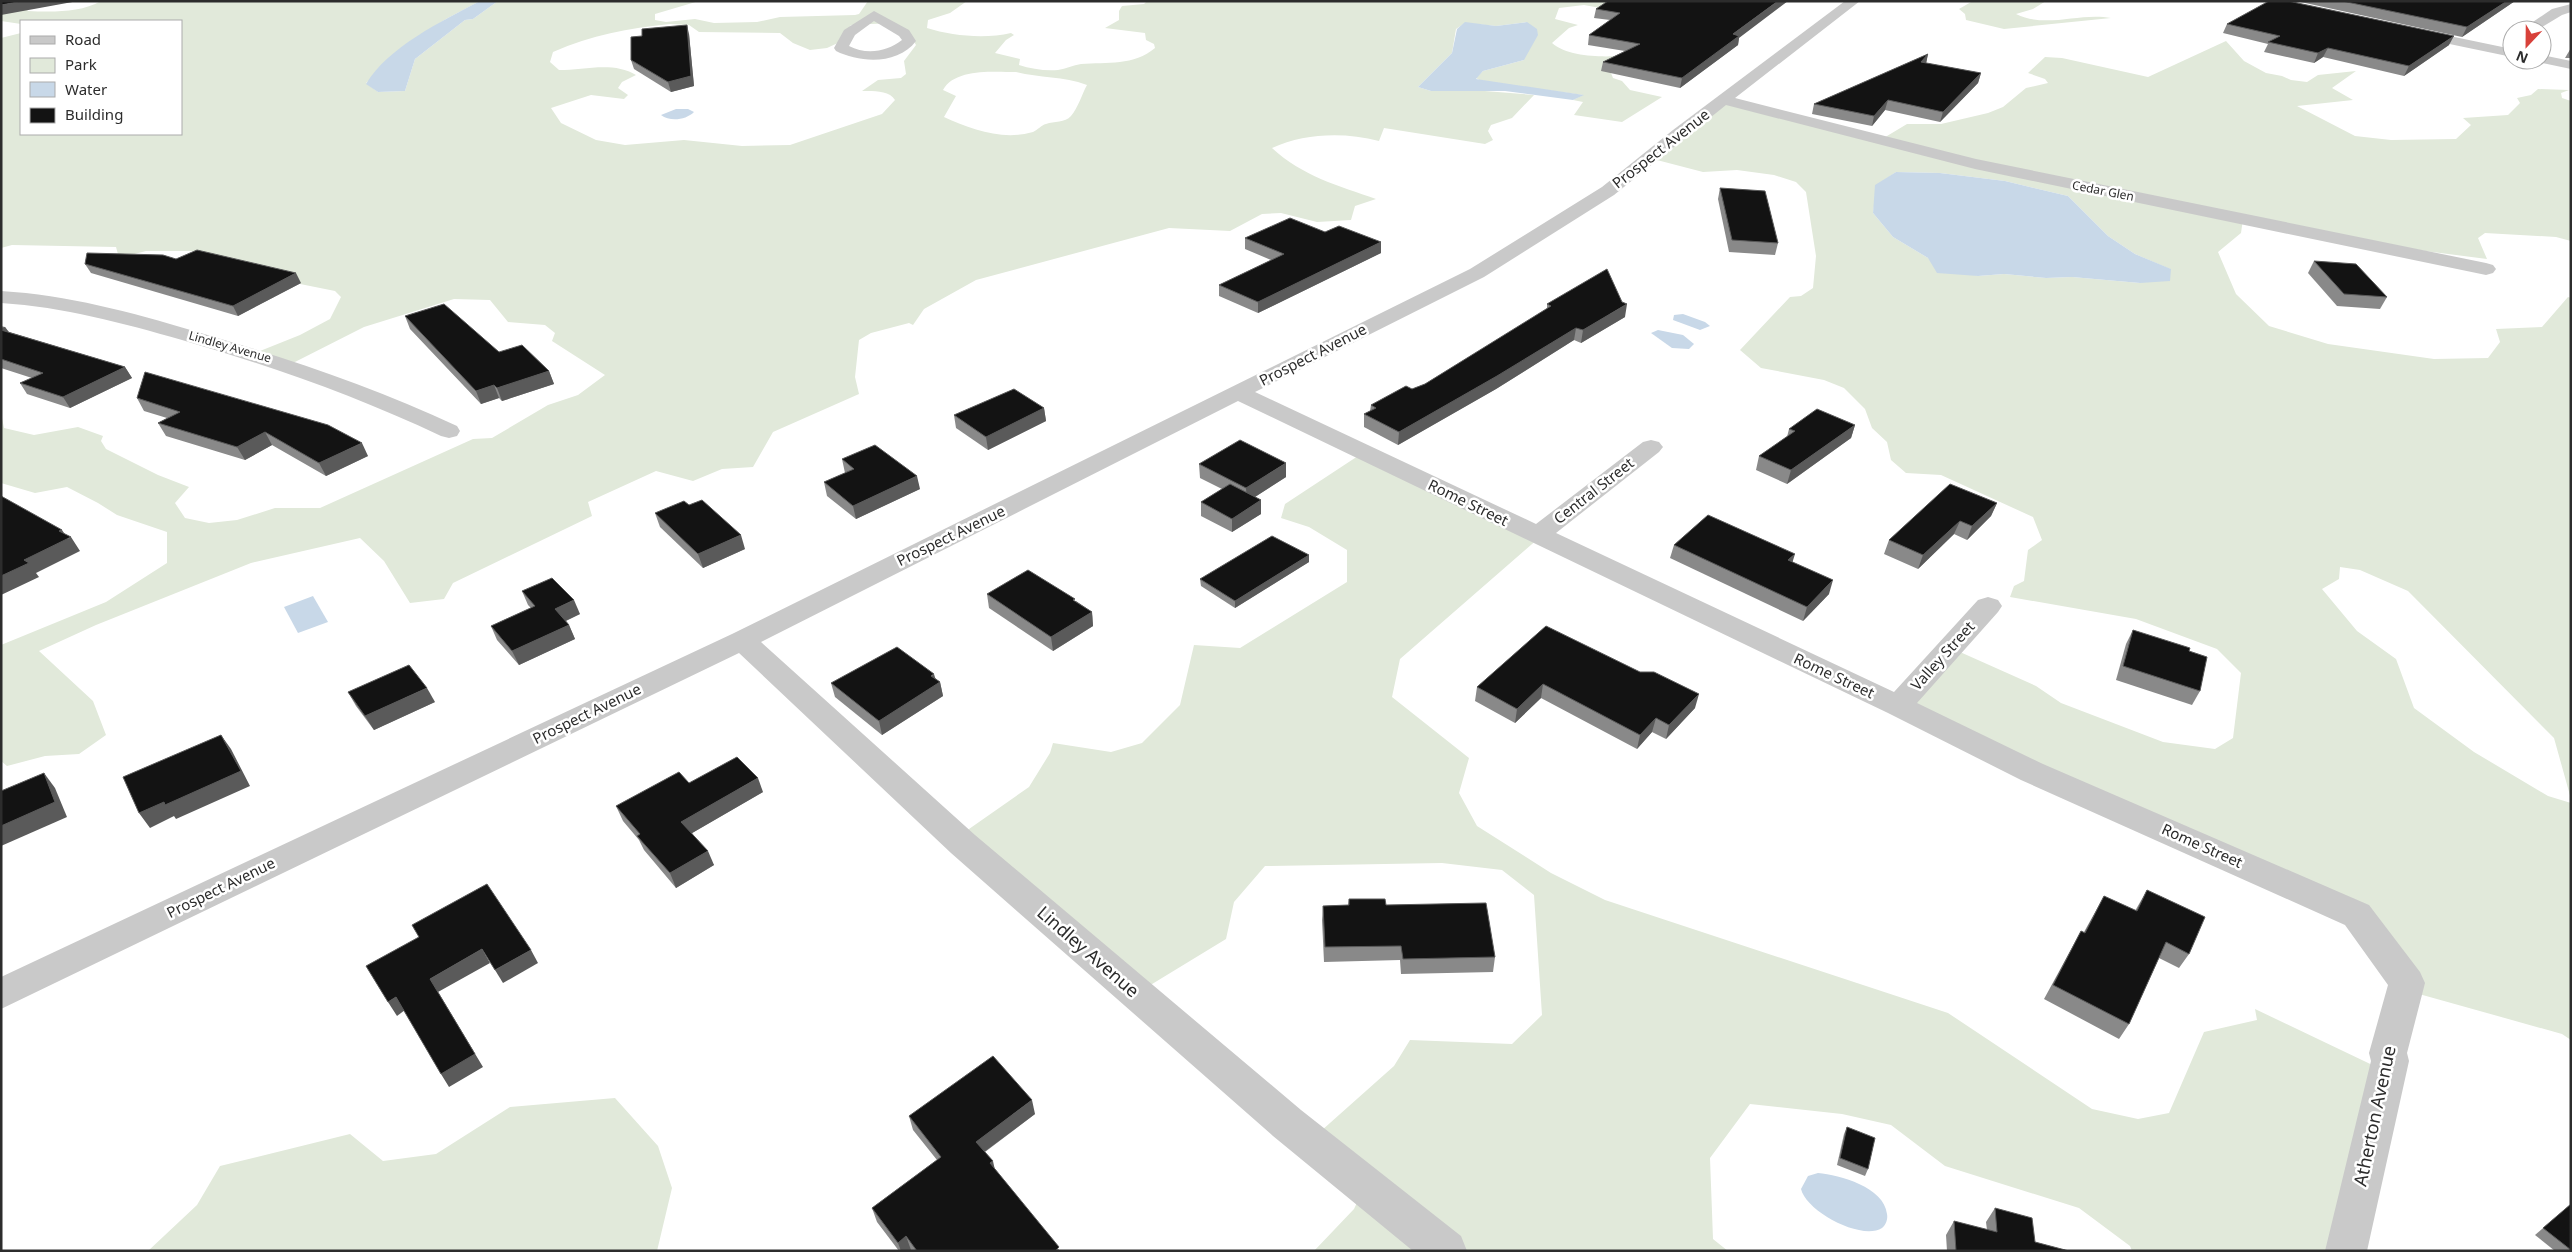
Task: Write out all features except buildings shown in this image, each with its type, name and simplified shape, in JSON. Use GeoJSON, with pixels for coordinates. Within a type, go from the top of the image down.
{"type":"FeatureCollection","features":[{"type":"Feature","properties":{"kind":"street"},"geometry":{"type":"LineString","coordinates":[[874,15],[874,8],[879,1]]}},
{"type":"Feature","properties":{"kind":"street","name":"Prospect Avenue"},"geometry":{"type":"LineString","coordinates":[[1,994],[742,640],[1477,273],[1608,191],[1679,133],[1854,1]]}},
{"type":"Feature","properties":{"kind":"street"},"geometry":{"type":"LineString","coordinates":[[2544,20],[2557,12],[2571,8]]}},
{"type":"Feature","properties":{"kind":"street"},"geometry":{"type":"LineString","coordinates":[[2400,30],[2502,51]]}},
{"type":"Feature","properties":{"kind":"street"},"geometry":{"type":"LineString","coordinates":[[2496,50],[2502,46]]}},
{"type":"Feature","properties":{"kind":"street"},"geometry":{"type":"LineString","coordinates":[[2552,61],[2571,65]]}},
{"type":"Feature","properties":{"kind":"street","name":"Cedar Glen"},"geometry":{"type":"LineString","coordinates":[[1724,100],[1975,164],[2486,270]]}},
{"type":"Feature","properties":{"kind":"street","name":"Lindley Avenue"},"geometry":{"type":"LineString","coordinates":[[1,297],[69,304],[140,321],[268,358],[374,396],[449,431]]}},
{"type":"Feature","properties":{"kind":"street","name":"Rome Street"},"geometry":{"type":"LineString","coordinates":[[1239,393],[1898,706],[2032,772],[2357,915],[2407,983]]}},
{"type":"Feature","properties":{"kind":"street","name":"Central Street"},"geometry":{"type":"LineString","coordinates":[[1537,536],[1650,447]]}},
{"type":"Feature","properties":{"kind":"street","name":"Valley Street"},"geometry":{"type":"LineString","coordinates":[[1898,706],[1988,606]]}},
{"type":"Feature","properties":{"kind":"street","name":"Lindley Avenue"},"geometry":{"type":"LineString","coordinates":[[742,640],[964,844],[1287,1123],[1446,1251]]}},
{"type":"Feature","properties":{"kind":"street","name":"Atherton Avenue"},"geometry":{"type":"LineString","coordinates":[[2346,1251],[2390,1061],[2388,1053],[2407,983]]}},
{"type":"Feature","properties":{"kind":"green space"},"geometry":{"type":"Polygon","coordinates":[[[101,1],[480,1],[429,30],[366,83],[378,92],[405,91],[415,59],[465,20],[473,19],[498,1],[699,1],[655,14],[655,20],[666,22],[695,19],[714,23],[757,22],[780,17],[855,15],[859,14],[868,1],[967,1],[950,13],[928,20],[927,28],[969,36],[1011,33],[1014,35],[1006,40],[995,53],[1020,59],[1019,65],[1053,70],[1081,64],[1120,62],[1147,54],[1155,48],[1154,44],[1146,40],[1145,33],[1105,28],[1119,20],[1119,11],[1122,6],[1144,4],[1147,1],[1623,1],[1611,10],[1584,5],[1559,8],[1555,19],[1578,25],[1569,28],[1552,43],[1575,54],[1620,56],[1611,73],[1613,78],[1622,81],[1630,90],[1662,97],[1622,122],[1574,115],[1583,102],[1573,100],[1583,95],[1481,81],[1476,78],[1483,71],[1524,60],[1527,22],[1496,26],[1465,23],[1456,29],[1452,53],[1418,87],[1431,91],[1472,90],[1534,95],[1512,118],[1491,125],[1488,131],[1493,140],[1485,144],[1384,128],[1379,141],[1338,135],[1298,139],[1272,148],[1308,173],[1335,185],[1376,199],[1355,206],[1351,220],[1317,222],[1281,213],[1262,214],[1230,231],[1169,228],[976,280],[924,309],[913,325],[909,323],[871,333],[859,340],[855,377],[859,394],[773,432],[753,467],[722,469],[693,481],[656,471],[588,502],[592,516],[453,583],[444,599],[410,603],[384,561],[360,538],[251,563],[96,625],[39,651],[93,701],[106,735],[79,754],[45,756],[7,766],[1,761],[1,645],[106,602],[167,563],[167,532],[117,515],[67,487],[35,493],[1,483],[1,413],[4,428],[34,435],[78,427],[103,436],[101,441],[106,449],[158,475],[189,487],[175,503],[185,518],[209,523],[237,520],[275,508],[320,508],[473,439],[492,438],[548,405],[578,395],[605,375],[552,341],[555,333],[545,325],[508,322],[490,300],[454,299],[364,327],[289,365],[255,353],[300,335],[330,319],[341,297],[335,291],[221,268],[196,251],[146,251],[119,258],[116,247],[12,245],[1,248],[1,38],[20,33],[20,135],[182,135],[182,20],[20,20],[20,24],[1,21],[1,7],[24,7],[28,11],[75,10],[101,1]],[[670,24],[610,33],[553,52],[550,62],[559,70],[609,67],[618,68],[636,75],[622,82],[618,88],[628,95],[624,99],[591,95],[551,108],[561,123],[596,140],[625,145],[684,140],[742,146],[790,145],[882,114],[895,100],[889,94],[862,91],[878,80],[901,78],[906,74],[904,61],[916,45],[904,30],[888,24],[851,25],[840,42],[827,48],[810,50],[793,43],[780,33],[699,32],[689,25],[670,24]],[[986,72],[956,78],[943,90],[956,96],[944,117],[965,126],[987,132],[1010,135],[1033,132],[1049,123],[1069,118],[1076,109],[1087,85],[1069,80],[1016,72],[986,72]]]}},
{"type":"Feature","properties":{"kind":"green space"},"geometry":{"type":"Polygon","coordinates":[[[2046,1],[2033,9],[2016,14],[2039,20],[2087,17],[2111,18],[2004,29],[1966,20],[1965,14],[1959,9],[1971,2],[2046,1]]]}},
{"type":"Feature","properties":{"kind":"green space"},"geometry":{"type":"Polygon","coordinates":[[[2226,41],[2244,61],[2266,73],[2291,80],[2307,82],[2318,75],[2356,71],[2332,88],[2353,100],[2297,106],[2355,136],[2391,140],[2456,139],[2471,125],[2463,118],[2508,115],[2520,103],[2517,98],[2531,95],[2538,89],[2569,90],[2561,93],[2562,98],[2571,101],[2571,241],[2556,237],[2485,233],[2478,238],[2487,259],[2425,251],[2243,219],[2241,233],[2218,252],[2236,294],[2269,326],[2328,344],[2434,359],[2488,358],[2500,342],[2496,329],[2542,327],[2568,297],[2571,298],[2571,799],[2554,738],[2408,591],[2360,570],[2340,567],[2339,579],[2322,589],[2357,631],[2396,659],[2414,708],[2474,752],[2548,796],[2571,803],[2571,1040],[2562,1034],[2419,994],[2355,915],[1905,708],[1960,652],[2036,686],[2061,703],[2163,742],[2215,749],[2233,738],[2241,673],[2217,649],[2136,619],[2010,597],[2014,586],[2024,581],[2028,550],[2042,540],[2033,517],[1941,475],[1906,473],[1891,460],[1887,442],[1872,428],[1865,409],[1844,388],[1824,380],[1761,368],[1740,350],[1790,297],[1801,296],[1813,288],[1816,256],[1806,192],[1796,182],[1774,175],[1737,170],[1703,172],[1653,159],[1721,103],[1882,139],[1907,124],[1941,124],[1988,113],[2003,107],[2026,88],[2048,83],[2045,79],[2028,73],[2045,57],[2062,58],[2148,77],[2226,41]],[[1896,172],[1877,185],[1873,213],[1893,237],[1928,258],[1978,276],[2004,274],[2140,283],[2170,269],[2135,254],[2108,236],[2068,196],[2005,181],[1940,173],[1896,172]]]}},
{"type":"Feature","properties":{"kind":"green space"},"geometry":{"type":"Polygon","coordinates":[[[1361,454],[1539,538],[1400,659],[1392,697],[1469,758],[1459,793],[1477,826],[1551,873],[1605,900],[1948,1013],[2092,1109],[2138,1119],[2169,1113],[2204,1032],[2257,1020],[2255,1009],[2387,1072],[2351,1251],[2132,1251],[2130,1246],[2079,1208],[1945,1166],[1891,1125],[1842,1114],[1750,1104],[1710,1158],[1713,1239],[1728,1251],[1314,1251],[1354,1209],[1362,1192],[1312,1139],[1394,1066],[1410,1040],[1512,1044],[1542,1015],[1534,895],[1502,870],[1442,863],[1265,866],[1234,902],[1226,939],[1139,992],[959,836],[1029,787],[1050,753],[1053,743],[1111,752],[1142,743],[1180,705],[1194,645],[1240,648],[1347,582],[1347,550],[1309,527],[1281,518],[1285,504],[1361,454]]]}},
{"type":"Feature","properties":{"kind":"green space"},"geometry":{"type":"Polygon","coordinates":[[[615,1098],[658,1146],[672,1188],[657,1251],[148,1251],[197,1205],[220,1166],[350,1134],[383,1161],[436,1154],[510,1107],[615,1098]]]}},
{"type":"Feature","properties":{"kind":"water"},"geometry":{"type":"Polygon","coordinates":[[[480,1],[498,1],[473,19],[465,20],[415,59],[405,91],[378,92],[366,84],[388,58],[417,36],[480,1]]]}},
{"type":"Feature","properties":{"kind":"water"},"geometry":{"type":"Polygon","coordinates":[[[1465,22],[1496,26],[1527,22],[1537,29],[1538,35],[1524,60],[1483,71],[1476,79],[1584,95],[1573,100],[1505,91],[1431,91],[1418,87],[1452,53],[1457,29],[1465,22]]]}},
{"type":"Feature","properties":{"kind":"water"},"geometry":{"type":"Polygon","coordinates":[[[676,109],[688,109],[694,112],[687,117],[678,119],[669,119],[661,115],[676,109]]]}},
{"type":"Feature","properties":{"kind":"water"},"geometry":{"type":"Polygon","coordinates":[[[1896,172],[1940,173],[2005,181],[2068,196],[2108,236],[2135,254],[2171,269],[2170,281],[2140,283],[2072,277],[2046,278],[2004,274],[1978,276],[1937,273],[1928,258],[1893,237],[1873,213],[1875,185],[1896,172]]]}},
{"type":"Feature","properties":{"kind":"water"},"geometry":{"type":"Polygon","coordinates":[[[1683,314],[1705,322],[1710,326],[1700,330],[1673,320],[1674,315],[1683,314]]]}},
{"type":"Feature","properties":{"kind":"water"},"geometry":{"type":"Polygon","coordinates":[[[1658,330],[1683,335],[1694,344],[1689,349],[1672,348],[1651,333],[1658,330]]]}},
{"type":"Feature","properties":{"kind":"water"},"geometry":{"type":"Polygon","coordinates":[[[313,596],[328,622],[298,633],[284,607],[313,596]]]}},
{"type":"Feature","properties":{"kind":"water"},"geometry":{"type":"Polygon","coordinates":[[[1818,1173],[1838,1176],[1860,1184],[1878,1196],[1884,1205],[1887,1216],[1885,1225],[1873,1231],[1861,1230],[1835,1222],[1823,1214],[1805,1198],[1801,1189],[1808,1176],[1818,1173]]]}}]}
